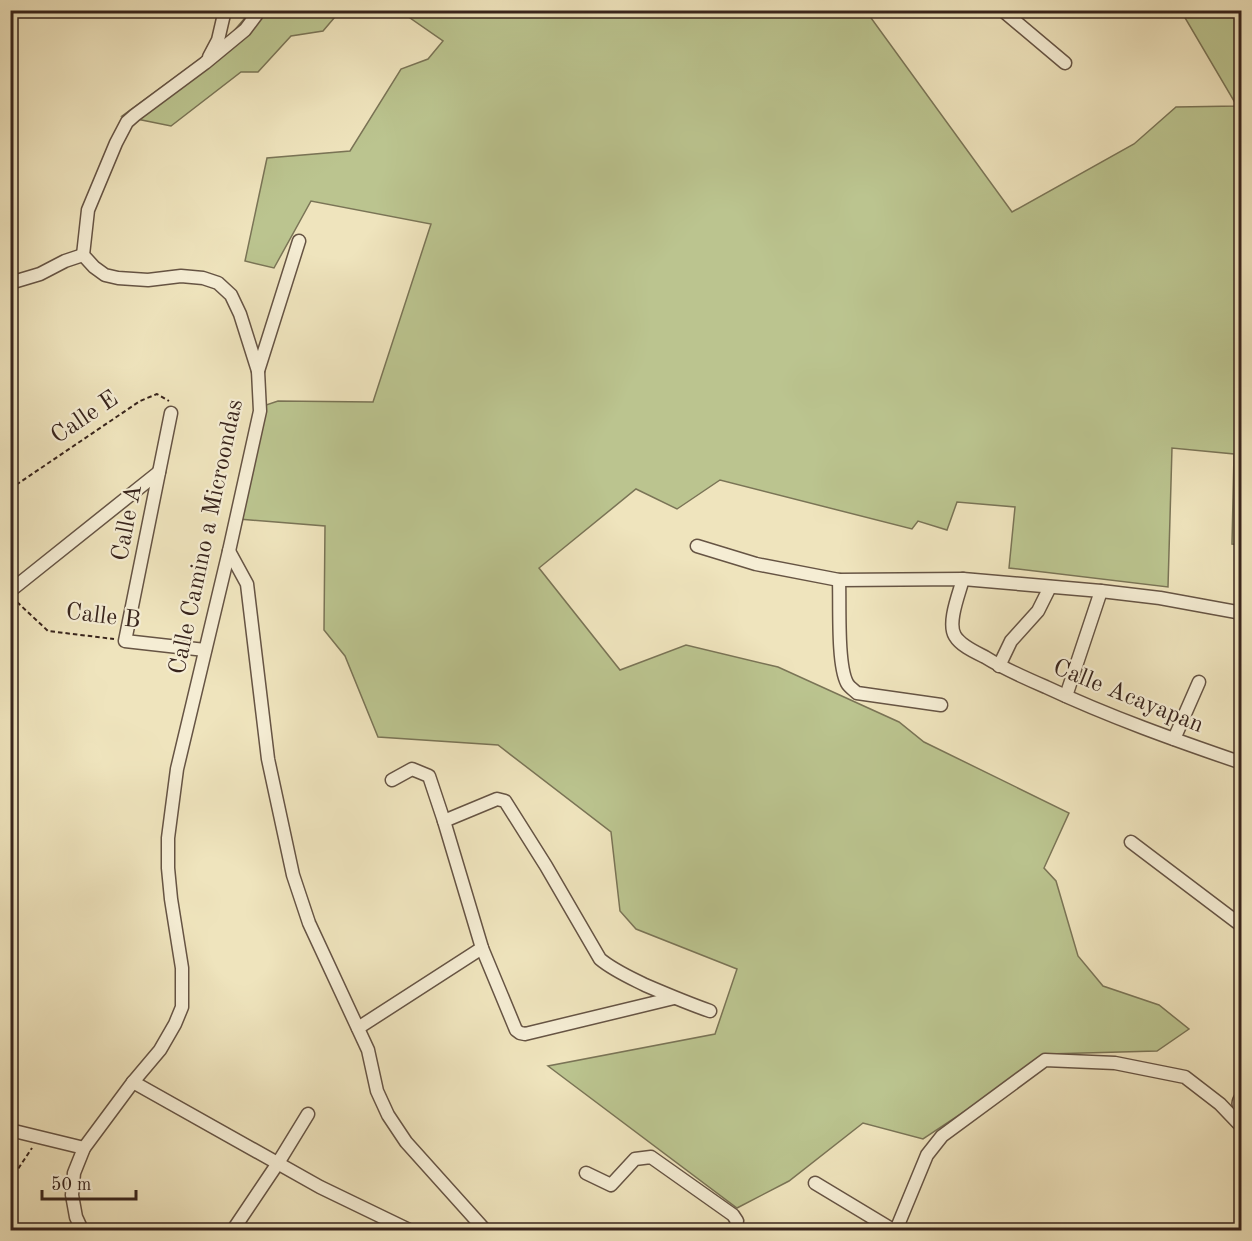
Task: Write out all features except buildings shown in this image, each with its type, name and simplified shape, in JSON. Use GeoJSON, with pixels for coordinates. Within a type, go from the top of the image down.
{"type":"FeatureCollection","features":[{"type":"Feature","properties":{"kind":"street"},"geometry":{"type":"LineString","coordinates":[[205,63],[218,40],[225,10]]}},
{"type":"Feature","properties":{"kind":"street"},"geometry":{"type":"LineString","coordinates":[[10,283],[40,274],[83,255],[88,210],[127,122],[245,30],[260,10]]}},
{"type":"Feature","properties":{"kind":"street"},"geometry":{"type":"LineString","coordinates":[[1002,10],[1065,63]]}},
{"type":"Feature","properties":{"kind":"street"},"geometry":{"type":"LineString","coordinates":[[258,371],[299,241]]}},
{"type":"Feature","properties":{"kind":"street","name":"Calle Camino a Microondas"},"geometry":{"type":"LineString","coordinates":[[82,1230],[76,1217],[72,1195],[74,1173],[84,1148],[160,1050],[182,1007],[182,968],[168,868],[168,838],[177,769],[260,411],[258,371],[240,314],[231,295],[218,283],[203,278],[181,276],[148,280],[118,278],[105,275],[83,255]]}},
{"type":"Feature","properties":{"kind":"street","name":"Calle A"},"geometry":{"type":"LineString","coordinates":[[125,641],[171,413]]}},
{"type":"Feature","properties":{"kind":"street"},"geometry":{"type":"LineString","coordinates":[[10,593],[159,472]]}},
{"type":"Feature","properties":{"kind":"street"},"geometry":{"type":"LineString","coordinates":[[697,546],[756,564],[839,580],[963,579],[1160,598],[1242,613]]}},
{"type":"Feature","properties":{"kind":"street"},"geometry":{"type":"LineString","coordinates":[[229,551],[247,584],[268,759],[293,875],[313,934],[368,1050],[377,1091],[388,1115],[406,1142],[485,1230]]}},
{"type":"Feature","properties":{"kind":"street","name":"Calle Acayapan"},"geometry":{"type":"LineString","coordinates":[[963,579],[952,620],[952,630],[956,638],[964,645],[999,666],[1122,720],[1242,763]]}},
{"type":"Feature","properties":{"kind":"street"},"geometry":{"type":"LineString","coordinates":[[839,580],[843,670],[848,685],[857,693],[941,705]]}},
{"type":"Feature","properties":{"kind":"street"},"geometry":{"type":"LineString","coordinates":[[999,666],[1011,641],[1038,611],[1050,587]]}},
{"type":"Feature","properties":{"kind":"street"},"geometry":{"type":"LineString","coordinates":[[1066,696],[1101,591]]}},
{"type":"Feature","properties":{"kind":"street","name":"Calle B"},"geometry":{"type":"LineString","coordinates":[[125,641],[205,650]]}},
{"type":"Feature","properties":{"kind":"street"},"geometry":{"type":"LineString","coordinates":[[1174,739],[1199,682]]}},
{"type":"Feature","properties":{"kind":"street"},"geometry":{"type":"LineString","coordinates":[[392,780],[412,769],[429,776],[482,948],[516,1030],[525,1034],[674,998]]}},
{"type":"Feature","properties":{"kind":"street"},"geometry":{"type":"LineString","coordinates":[[444,820],[497,799],[505,801],[600,959],[630,978],[710,1011]]}},
{"type":"Feature","properties":{"kind":"street"},"geometry":{"type":"LineString","coordinates":[[1131,842],[1242,926]]}},
{"type":"Feature","properties":{"kind":"street"},"geometry":{"type":"LineString","coordinates":[[358,1028],[482,948]]}},
{"type":"Feature","properties":{"kind":"street"},"geometry":{"type":"LineString","coordinates":[[815,1183],[895,1230],[927,1155],[942,1136],[1045,1060],[1115,1063],[1185,1077],[1220,1104],[1242,1127]]}},
{"type":"Feature","properties":{"kind":"street"},"geometry":{"type":"LineString","coordinates":[[133,1082],[320,1187],[408,1230]]}},
{"type":"Feature","properties":{"kind":"street"},"geometry":{"type":"LineString","coordinates":[[1242,1096],[1239,1100],[1239,1107],[1242,1110]]}},
{"type":"Feature","properties":{"kind":"street"},"geometry":{"type":"LineString","coordinates":[[233,1230],[308,1114]]}},
{"type":"Feature","properties":{"kind":"street"},"geometry":{"type":"LineString","coordinates":[[10,1130],[84,1148]]}},
{"type":"Feature","properties":{"kind":"street"},"geometry":{"type":"LineString","coordinates":[[586,1173],[611,1185],[635,1159],[651,1157],[733,1215],[736,1226]]}},
{"type":"Feature","properties":{"kind":"path","name":"Calle E"},"geometry":{"type":"LineString","coordinates":[[10,489],[140,401],[157,394],[169,400],[171,413]]}},
{"type":"Feature","properties":{"kind":"path","name":"Calle B"},"geometry":{"type":"LineString","coordinates":[[10,593],[48,631],[125,641]]}},
{"type":"Feature","properties":{"kind":"path"},"geometry":{"type":"LineString","coordinates":[[10,1181],[40,1137]]}},
{"type":"Feature","properties":{"kind":"green space"},"geometry":{"type":"Polygon","coordinates":[[[251,11],[340,11],[323,31],[291,36],[258,72],[241,72],[171,126],[122,116],[226,40],[251,11]]]}},
{"type":"Feature","properties":{"kind":"green space"},"geometry":{"type":"Polygon","coordinates":[[[400,11],[866,11],[1012,212],[1134,144],[1176,107],[1237,106],[1181,11],[1241,11],[1241,545],[1232,544],[1234,454],[1172,448],[1168,587],[1009,568],[1015,507],[957,502],[947,530],[918,521],[912,529],[720,480],[677,509],[636,489],[539,568],[620,670],[686,645],[778,667],[899,722],[924,742],[1069,813],[1044,868],[1056,881],[1078,956],[1103,986],[1159,1005],[1189,1029],[1157,1051],[1047,1054],[923,1139],[863,1123],[789,1181],[737,1208],[548,1066],[715,1034],[737,969],[636,929],[620,911],[611,832],[498,745],[378,737],[345,656],[324,630],[325,526],[239,519],[266,405],[278,401],[373,402],[431,224],[311,201],[274,268],[245,261],[267,158],[350,151],[401,69],[428,59],[443,41],[400,11]]]}}]}
